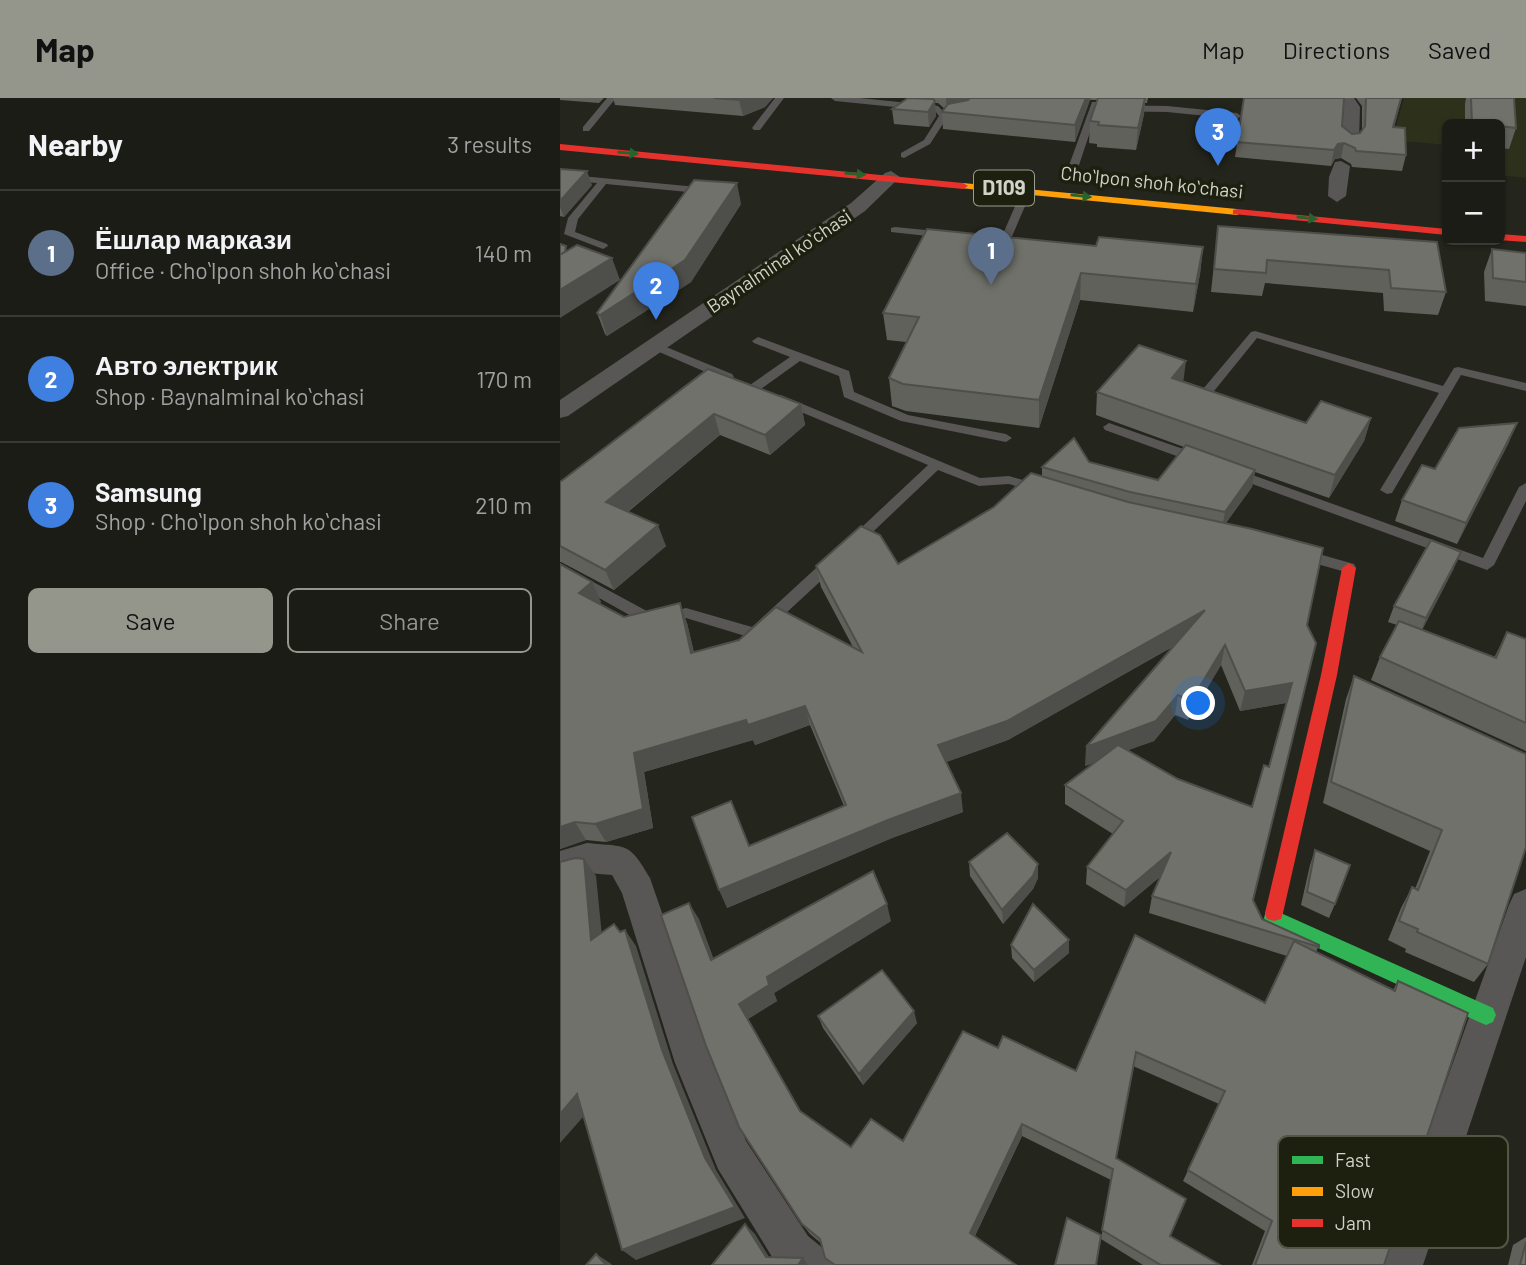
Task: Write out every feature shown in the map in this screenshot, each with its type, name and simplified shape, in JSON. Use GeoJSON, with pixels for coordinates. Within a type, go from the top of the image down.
{"type":"FeatureCollection","features":[{"type":"Feature","properties":{"kind":"main road","name":"Choʻlpon shoh koʻchasi"},"geometry":{"type":"LineString","coordinates":[[560,147],[1442,232]]}},
{"type":"Feature","properties":{"kind":"main road"},"geometry":{"type":"LineString","coordinates":[[891,177],[897,155],[930,158]]}},
{"type":"Feature","properties":{"kind":"main road"},"geometry":{"type":"LineString","coordinates":[[1505,237],[1526,239]]}},
{"type":"Feature","properties":{"kind":"main road"},"geometry":{"type":"LineString","coordinates":[[1349,568],[1342,681],[1273,918],[1486,1015]]}},
{"type":"Feature","properties":{"kind":"street"},"geometry":{"type":"LineString","coordinates":[[1345,98],[1352,107],[1350,142]]}},
{"type":"Feature","properties":{"kind":"street"},"geometry":{"type":"LineString","coordinates":[[1337,196],[1341,166]]}},
{"type":"Feature","properties":{"kind":"street","name":"Baynalminal koʻchasi"},"geometry":{"type":"LineString","coordinates":[[560,411],[858,207],[891,177]]}},
{"type":"Feature","properties":{"kind":"street"},"geometry":{"type":"LineString","coordinates":[[560,866],[587,858],[622,861],[638,889],[694,1063],[732,1155],[793,1251],[810,1265]]}},
{"type":"Feature","properties":{"kind":"street"},"geometry":{"type":"LineString","coordinates":[[1445,1136],[1526,905]]}},
{"type":"Feature","properties":{"kind":"street"},"geometry":{"type":"LineString","coordinates":[[1402,1265],[1408,1248]]}},
{"type":"Feature","properties":{"kind":"lane"},"geometry":{"type":"LineString","coordinates":[[587,129],[612,98]]}},
{"type":"Feature","properties":{"kind":"lane"},"geometry":{"type":"LineString","coordinates":[[758,138],[780,98]]}},
{"type":"Feature","properties":{"kind":"lane"},"geometry":{"type":"LineString","coordinates":[[835,98],[898,101],[938,109],[949,115],[927,142],[897,155]]}},
{"type":"Feature","properties":{"kind":"lane"},"geometry":{"type":"LineString","coordinates":[[1131,110],[1135,98]]}},
{"type":"Feature","properties":{"kind":"lane"},"geometry":{"type":"LineString","coordinates":[[1072,171],[1094,106],[1131,110],[1167,108],[1237,116]]}},
{"type":"Feature","properties":{"kind":"lane"},"geometry":{"type":"LineString","coordinates":[[560,177],[722,192]]}},
{"type":"Feature","properties":{"kind":"lane"},"geometry":{"type":"LineString","coordinates":[[603,182],[573,218],[569,234],[603,246]]}},
{"type":"Feature","properties":{"kind":"lane"},"geometry":{"type":"LineString","coordinates":[[1005,241],[1027,190]]}},
{"type":"Feature","properties":{"kind":"lane"},"geometry":{"type":"LineString","coordinates":[[895,230],[964,237]]}},
{"type":"Feature","properties":{"kind":"lane"},"geometry":{"type":"LineString","coordinates":[[991,239],[1018,242]]}},
{"type":"Feature","properties":{"kind":"lane"},"geometry":{"type":"LineString","coordinates":[[1202,398],[1255,334],[1446,391]]}},
{"type":"Feature","properties":{"kind":"lane"},"geometry":{"type":"LineString","coordinates":[[758,341],[845,374],[848,394],[905,418],[1006,438]]}},
{"type":"Feature","properties":{"kind":"lane"},"geometry":{"type":"LineString","coordinates":[[654,346],[979,482],[1009,480],[1048,492]]}},
{"type":"Feature","properties":{"kind":"lane"},"geometry":{"type":"LineString","coordinates":[[754,388],[799,356]]}},
{"type":"Feature","properties":{"kind":"lane"},"geometry":{"type":"LineString","coordinates":[[1387,490],[1458,371],[1526,387]]}},
{"type":"Feature","properties":{"kind":"lane"},"geometry":{"type":"LineString","coordinates":[[1109,426],[1487,565],[1526,488]]}},
{"type":"Feature","properties":{"kind":"lane"},"geometry":{"type":"LineString","coordinates":[[560,569],[654,622],[686,613],[755,633],[937,464]]}},
{"type":"Feature","properties":{"kind":"lane"},"geometry":{"type":"LineString","coordinates":[[1292,551],[1349,568]]}},
{"type":"Feature","properties":{"kind":"shaded area"},"geometry":{"type":"Polygon","coordinates":[[[1404,98],[1526,98],[1526,178],[1505,176],[1505,119],[1442,119],[1442,145],[1392,140],[1404,98]]]}},
{"type":"Feature","properties":{"kind":"building"},"geometry":{"type":"Polygon","coordinates":[[[714,98],[745,98],[739,100],[714,98]]]}},
{"type":"Feature","properties":{"kind":"building"},"geometry":{"type":"Polygon","coordinates":[[[908,98],[935,101],[928,112],[892,109],[908,98]]]}},
{"type":"Feature","properties":{"kind":"building"},"geometry":{"type":"Polygon","coordinates":[[[970,98],[1086,98],[1075,125],[942,112],[948,104],[970,98]]]}},
{"type":"Feature","properties":{"kind":"building"},"geometry":{"type":"Polygon","coordinates":[[[1098,98],[1145,98],[1138,128],[1098,125],[1099,122],[1090,121],[1098,98]]]}},
{"type":"Feature","properties":{"kind":"building"},"geometry":{"type":"Polygon","coordinates":[[[1244,98],[1344,98],[1342,126],[1352,134],[1360,133],[1365,126],[1366,98],[1401,98],[1393,127],[1405,128],[1406,155],[1356,151],[1344,143],[1338,144],[1334,150],[1237,142],[1244,98]]]}},
{"type":"Feature","properties":{"kind":"building"},"geometry":{"type":"Polygon","coordinates":[[[1471,98],[1514,98],[1516,128],[1505,127],[1505,119],[1472,119],[1471,98]]]}},
{"type":"Feature","properties":{"kind":"building"},"geometry":{"type":"Polygon","coordinates":[[[560,169],[587,171],[560,201],[560,169]]]}},
{"type":"Feature","properties":{"kind":"building"},"geometry":{"type":"Polygon","coordinates":[[[694,180],[737,183],[685,260],[600,315],[597,313],[694,180]]]}},
{"type":"Feature","properties":{"kind":"building"},"geometry":{"type":"Polygon","coordinates":[[[1218,226],[1437,242],[1446,292],[1391,288],[1389,270],[1267,260],[1266,273],[1214,269],[1218,226]]]}},
{"type":"Feature","properties":{"kind":"building"},"geometry":{"type":"Polygon","coordinates":[[[927,229],[1096,246],[1099,237],[1203,247],[1196,284],[1081,273],[1039,400],[903,384],[889,378],[919,317],[883,313],[927,229]]]}},
{"type":"Feature","properties":{"kind":"building"},"geometry":{"type":"Polygon","coordinates":[[[560,244],[566,246],[565,252],[560,255],[560,244]]]}},
{"type":"Feature","properties":{"kind":"building"},"geometry":{"type":"Polygon","coordinates":[[[577,245],[612,258],[560,290],[560,255],[577,245]]]}},
{"type":"Feature","properties":{"kind":"building"},"geometry":{"type":"Polygon","coordinates":[[[1492,249],[1526,253],[1526,282],[1493,278],[1492,249]]]}},
{"type":"Feature","properties":{"kind":"building"},"geometry":{"type":"Polygon","coordinates":[[[1139,345],[1186,361],[1172,378],[1306,423],[1321,401],[1371,418],[1335,475],[1097,392],[1139,345]]]}},
{"type":"Feature","properties":{"kind":"building"},"geometry":{"type":"Polygon","coordinates":[[[708,369],[801,404],[765,435],[714,414],[606,502],[658,525],[605,570],[560,546],[560,482],[708,369]]]}},
{"type":"Feature","properties":{"kind":"building"},"geometry":{"type":"Polygon","coordinates":[[[1517,423],[1466,523],[1402,500],[1422,465],[1435,469],[1459,428],[1517,423]]]}},
{"type":"Feature","properties":{"kind":"building"},"geometry":{"type":"Polygon","coordinates":[[[1074,438],[1089,462],[1158,480],[1186,445],[1255,470],[1225,512],[1130,492],[1042,467],[1074,438]]]}},
{"type":"Feature","properties":{"kind":"building"},"geometry":{"type":"Polygon","coordinates":[[[1031,473],[1128,502],[1252,529],[1323,548],[1307,625],[1316,643],[1253,900],[1262,919],[1319,947],[1152,896],[1171,852],[1126,890],[1087,867],[1123,821],[1065,785],[1118,745],[1178,779],[1252,807],[1264,765],[1269,767],[1292,683],[1245,691],[1225,645],[1191,701],[1178,695],[1156,721],[1086,747],[1205,610],[1007,721],[938,745],[961,793],[719,890],[692,817],[731,801],[749,846],[846,805],[805,706],[748,725],[746,720],[634,753],[643,809],[595,824],[575,822],[560,827],[560,564],[592,582],[579,593],[624,617],[680,603],[691,653],[739,640],[776,607],[862,652],[816,566],[861,526],[880,535],[898,564],[994,507],[1031,473]]]}},
{"type":"Feature","properties":{"kind":"building"},"geometry":{"type":"Polygon","coordinates":[[[1431,540],[1461,552],[1426,618],[1394,606],[1431,540]]]}},
{"type":"Feature","properties":{"kind":"building"},"geometry":{"type":"Polygon","coordinates":[[[1399,621],[1496,658],[1507,632],[1526,639],[1526,723],[1380,657],[1399,621]]]}},
{"type":"Feature","properties":{"kind":"building"},"geometry":{"type":"Polygon","coordinates":[[[1354,676],[1526,754],[1526,847],[1488,964],[1399,921],[1412,887],[1418,890],[1442,830],[1331,782],[1354,676]]]}},
{"type":"Feature","properties":{"kind":"building"},"geometry":{"type":"Polygon","coordinates":[[[1007,833],[1038,864],[1033,876],[1002,910],[969,862],[1007,833]]]}},
{"type":"Feature","properties":{"kind":"building"},"geometry":{"type":"Polygon","coordinates":[[[1315,850],[1350,865],[1335,904],[1307,892],[1315,850]]]}},
{"type":"Feature","properties":{"kind":"building"},"geometry":{"type":"Polygon","coordinates":[[[575,858],[584,859],[591,940],[614,924],[620,932],[625,930],[662,1050],[705,1158],[735,1207],[622,1250],[577,1094],[560,1114],[560,862],[575,858]]]}},
{"type":"Feature","properties":{"kind":"building"},"geometry":{"type":"Polygon","coordinates":[[[873,871],[887,904],[767,977],[769,985],[739,1004],[800,1111],[851,1147],[871,1119],[903,1141],[963,1031],[998,1048],[1003,1036],[1076,1071],[1135,935],[1265,1003],[1294,941],[1395,991],[1398,981],[1468,1013],[1427,1136],[1278,1136],[1278,1248],[1390,1248],[1384,1265],[1255,1265],[1272,1221],[1188,1170],[1225,1091],[1136,1052],[1116,1158],[1186,1199],[1170,1236],[1220,1265],[1161,1265],[1102,1230],[1113,1169],[1022,1124],[970,1233],[1016,1265],[835,1265],[825,1258],[820,1239],[802,1224],[739,1127],[706,1046],[661,915],[689,903],[711,960],[873,871]]]}},
{"type":"Feature","properties":{"kind":"building"},"geometry":{"type":"Polygon","coordinates":[[[1033,904],[1069,940],[1034,970],[1011,945],[1033,904]]]}},
{"type":"Feature","properties":{"kind":"building"},"geometry":{"type":"Polygon","coordinates":[[[882,970],[914,1011],[859,1074],[818,1016],[882,970]]]}},
{"type":"Feature","properties":{"kind":"building"},"geometry":{"type":"Polygon","coordinates":[[[1067,1218],[1101,1235],[1096,1265],[1055,1265],[1067,1218]]]}},
{"type":"Feature","properties":{"kind":"building"},"geometry":{"type":"Polygon","coordinates":[[[745,1224],[766,1257],[803,1258],[798,1265],[712,1265],[745,1224]]]}},
{"type":"Feature","properties":{"kind":"building"},"geometry":{"type":"Polygon","coordinates":[[[1526,1242],[1526,1265],[1520,1265],[1526,1242]]]}},
{"type":"Feature","properties":{"kind":"building"},"geometry":{"type":"Polygon","coordinates":[[[596,1254],[606,1265],[586,1265],[596,1254]]]}},
{"type":"Feature","properties":{"kind":"traffic: fast"},"geometry":{"type":"LineString","coordinates":[[1274,913],[1273,918],[1486,1015]]}},
{"type":"Feature","properties":{"kind":"traffic: slow"},"geometry":{"type":"LineString","coordinates":[[963,186],[1237,212]]}},
{"type":"Feature","properties":{"kind":"traffic: jam"},"geometry":{"type":"LineString","coordinates":[[560,147],[963,186]]}},
{"type":"Feature","properties":{"kind":"traffic: jam"},"geometry":{"type":"LineString","coordinates":[[1237,212],[1442,232]]}},
{"type":"Feature","properties":{"kind":"traffic: jam"},"geometry":{"type":"LineString","coordinates":[[1505,237],[1526,239]]}},
{"type":"Feature","properties":{"kind":"traffic: jam"},"geometry":{"type":"LineString","coordinates":[[1274,913],[1329,675],[1349,568]]}},
{"type":"Feature","properties":{"kind":"place","name":"Samsung"},"geometry":{"type":"Point","coordinates":[1218,166]}},
{"type":"Feature","properties":{"kind":"place","name":"Ёшлар маркази"},"geometry":{"type":"Point","coordinates":[991,285]}},
{"type":"Feature","properties":{"kind":"place","name":"Авто электрик"},"geometry":{"type":"Point","coordinates":[656,320]}}]}
